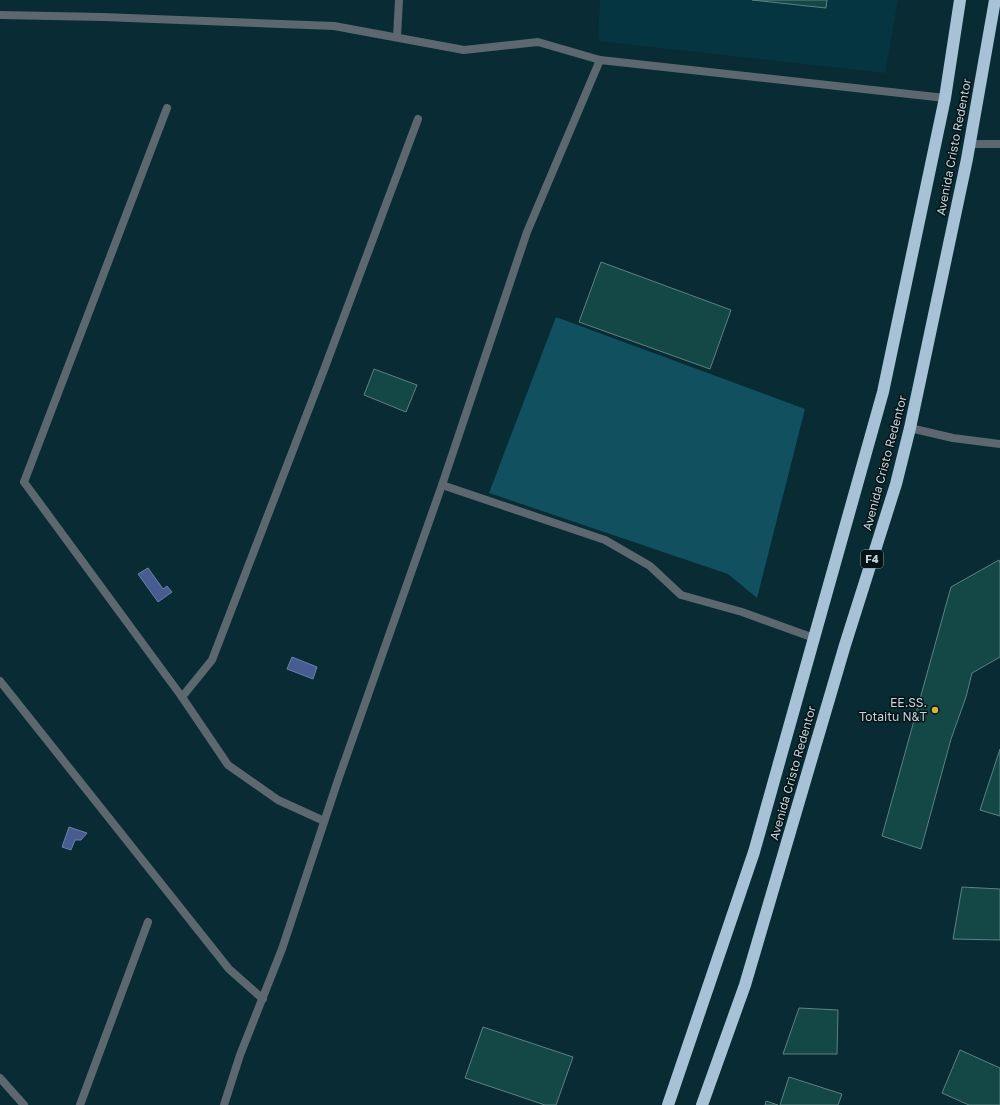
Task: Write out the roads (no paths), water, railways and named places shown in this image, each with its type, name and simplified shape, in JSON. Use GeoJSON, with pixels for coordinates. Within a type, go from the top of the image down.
{"type":"FeatureCollection","features":[{"type":"Feature","properties":{"kind":"highway","name":"Avenida Cristo Redentor"},"geometry":{"type":"LineString","coordinates":[[668,1105],[754,852],[883,392],[944,98],[960,0]]}},
{"type":"Feature","properties":{"kind":"highway","name":"Avenida Cristo Redentor"},"geometry":{"type":"LineString","coordinates":[[702,1105],[745,985],[845,645],[896,484],[910,428],[967,159],[995,0]]}},
{"type":"Feature","properties":{"kind":"street"},"geometry":{"type":"LineString","coordinates":[[397,37],[399,0]]}},
{"type":"Feature","properties":{"kind":"street"},"geometry":{"type":"LineString","coordinates":[[0,15],[103,17],[334,26],[464,50],[538,42],[600,60],[944,98]]}},
{"type":"Feature","properties":{"kind":"street"},"geometry":{"type":"LineString","coordinates":[[224,1105],[240,1055],[282,949],[324,821],[442,485],[526,232],[600,60]]}},
{"type":"Feature","properties":{"kind":"street"},"geometry":{"type":"LineString","coordinates":[[167,108],[24,482],[182,697],[228,765],[278,800],[324,821]]}},
{"type":"Feature","properties":{"kind":"street"},"geometry":{"type":"LineString","coordinates":[[182,697],[212,660],[328,360],[418,119]]}},
{"type":"Feature","properties":{"kind":"street"},"geometry":{"type":"LineString","coordinates":[[970,144],[1000,144]]}},
{"type":"Feature","properties":{"kind":"street"},"geometry":{"type":"LineString","coordinates":[[910,428],[953,438],[1000,444]]}},
{"type":"Feature","properties":{"kind":"street"},"geometry":{"type":"LineString","coordinates":[[442,485],[605,540],[650,566],[681,595],[742,612],[814,638]]}},
{"type":"Feature","properties":{"kind":"street"},"geometry":{"type":"LineString","coordinates":[[0,681],[229,968],[263,998]]}},
{"type":"Feature","properties":{"kind":"street"},"geometry":{"type":"LineString","coordinates":[[80,1105],[148,922]]}},
{"type":"Feature","properties":{"kind":"street"},"geometry":{"type":"LineString","coordinates":[[0,1078],[24,1105]]}},
{"type":"Feature","properties":{"kind":"place","name":"EE.SS. Totaitu N&T"},"geometry":{"type":"Point","coordinates":[935,710]}}]}
